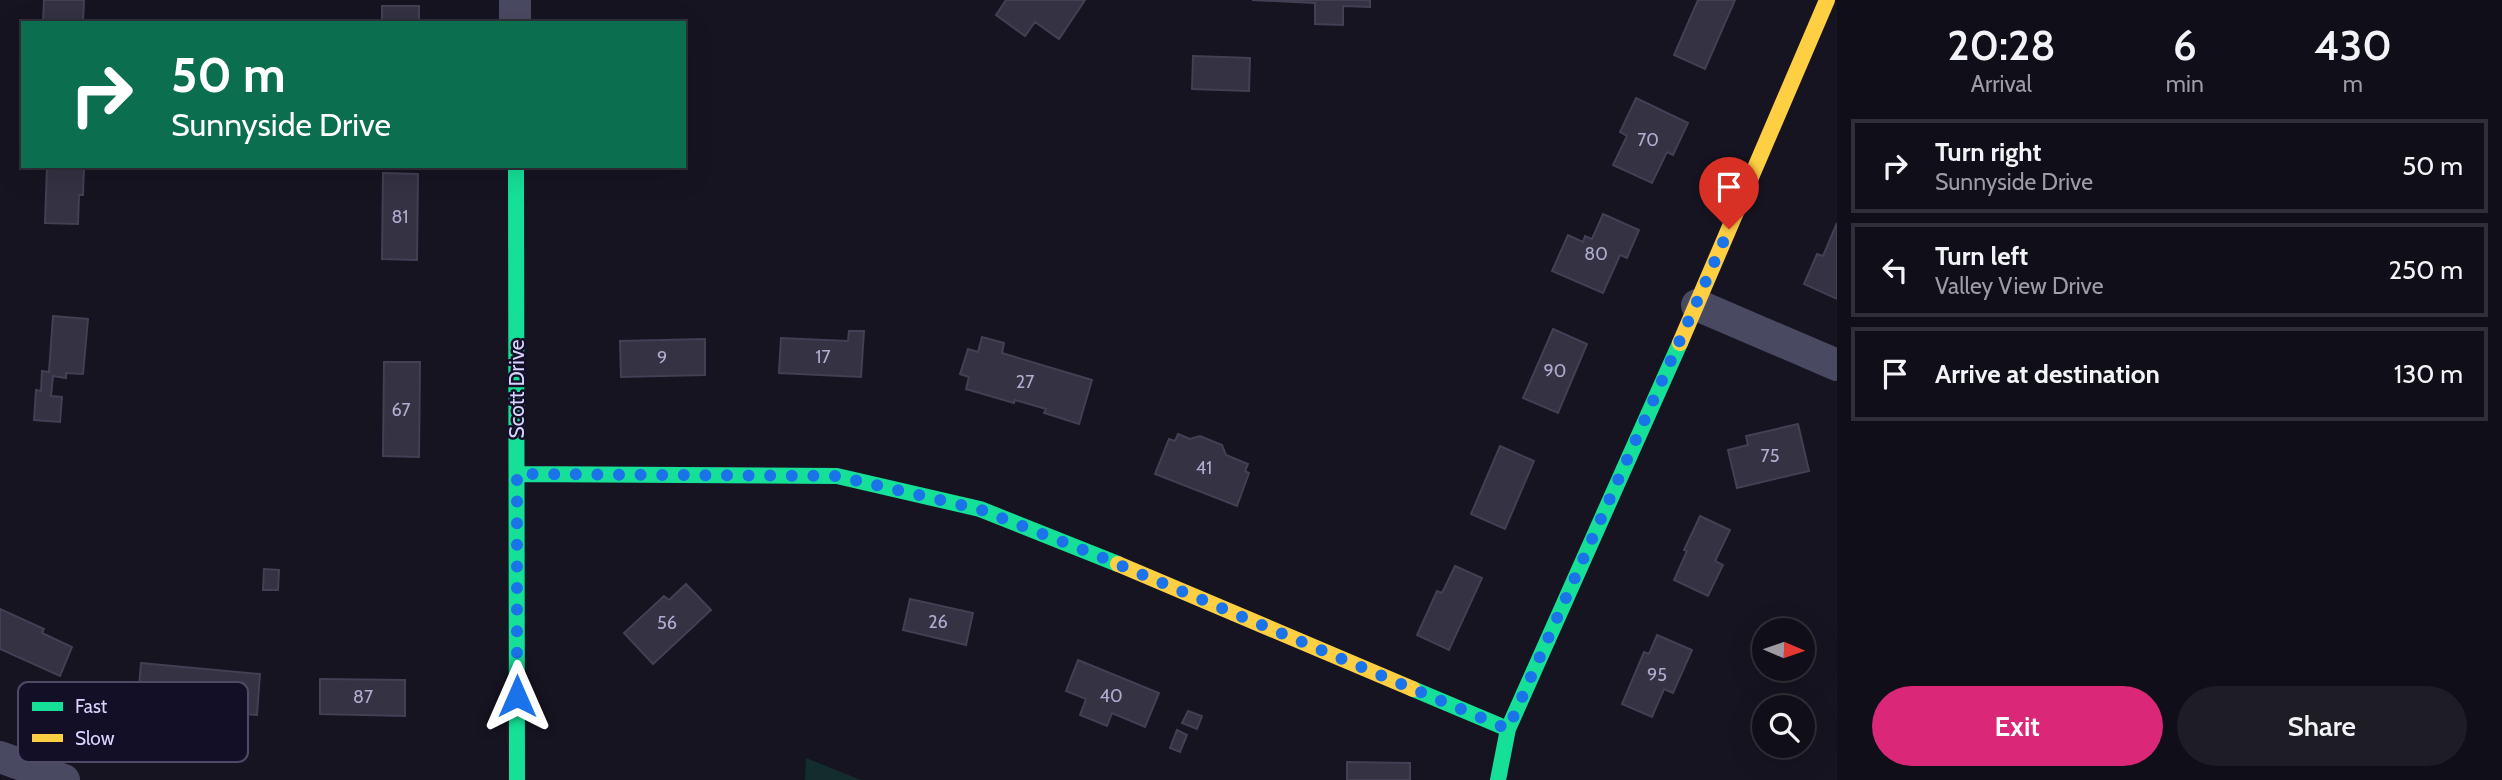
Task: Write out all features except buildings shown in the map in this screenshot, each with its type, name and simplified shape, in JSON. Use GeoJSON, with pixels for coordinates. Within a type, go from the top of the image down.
{"type":"FeatureCollection","features":[{"type":"Feature","properties":{"kind":"street"},"geometry":{"type":"LineString","coordinates":[[515,0],[515,21]]}},
{"type":"Feature","properties":{"kind":"street"},"geometry":{"type":"LineString","coordinates":[[1498,780],[1508,729],[1697,305],[1827,0]]}},
{"type":"Feature","properties":{"kind":"street","name":"Scott Drive"},"geometry":{"type":"LineString","coordinates":[[516,168],[517,780]]}},
{"type":"Feature","properties":{"kind":"street"},"geometry":{"type":"LineString","coordinates":[[1697,305],[1837,365]]}},
{"type":"Feature","properties":{"kind":"street"},"geometry":{"type":"LineString","coordinates":[[517,474],[837,476],[979,509],[1096,555],[1508,729]]}},
{"type":"Feature","properties":{"kind":"street"},"geometry":{"type":"LineString","coordinates":[[0,757],[64,780]]}},
{"type":"Feature","properties":{"kind":"green space"},"geometry":{"type":"Polygon","coordinates":[[[806,758],[861,780],[805,780],[806,758]]]}},
{"type":"Feature","properties":{"kind":"traffic: fast"},"geometry":{"type":"LineString","coordinates":[[516,168],[517,780]]}},
{"type":"Feature","properties":{"kind":"traffic: fast"},"geometry":{"type":"LineString","coordinates":[[1498,780],[1508,729],[1680,343]]}},
{"type":"Feature","properties":{"kind":"traffic: fast"},"geometry":{"type":"LineString","coordinates":[[517,474],[837,476],[980,509],[1118,564]]}},
{"type":"Feature","properties":{"kind":"traffic: fast"},"geometry":{"type":"LineString","coordinates":[[1413,689],[1508,729]]}},
{"type":"Feature","properties":{"kind":"traffic: slow"},"geometry":{"type":"LineString","coordinates":[[1680,343],[1827,0]]}},
{"type":"Feature","properties":{"kind":"traffic: slow"},"geometry":{"type":"LineString","coordinates":[[1118,564],[1413,689]]}},
{"type":"Feature","properties":{"kind":"route"},"geometry":{"type":"LineString","coordinates":[[517,696],[517,474],[837,476],[979,509],[1096,555],[1508,729],[1729,229]]}}]}
